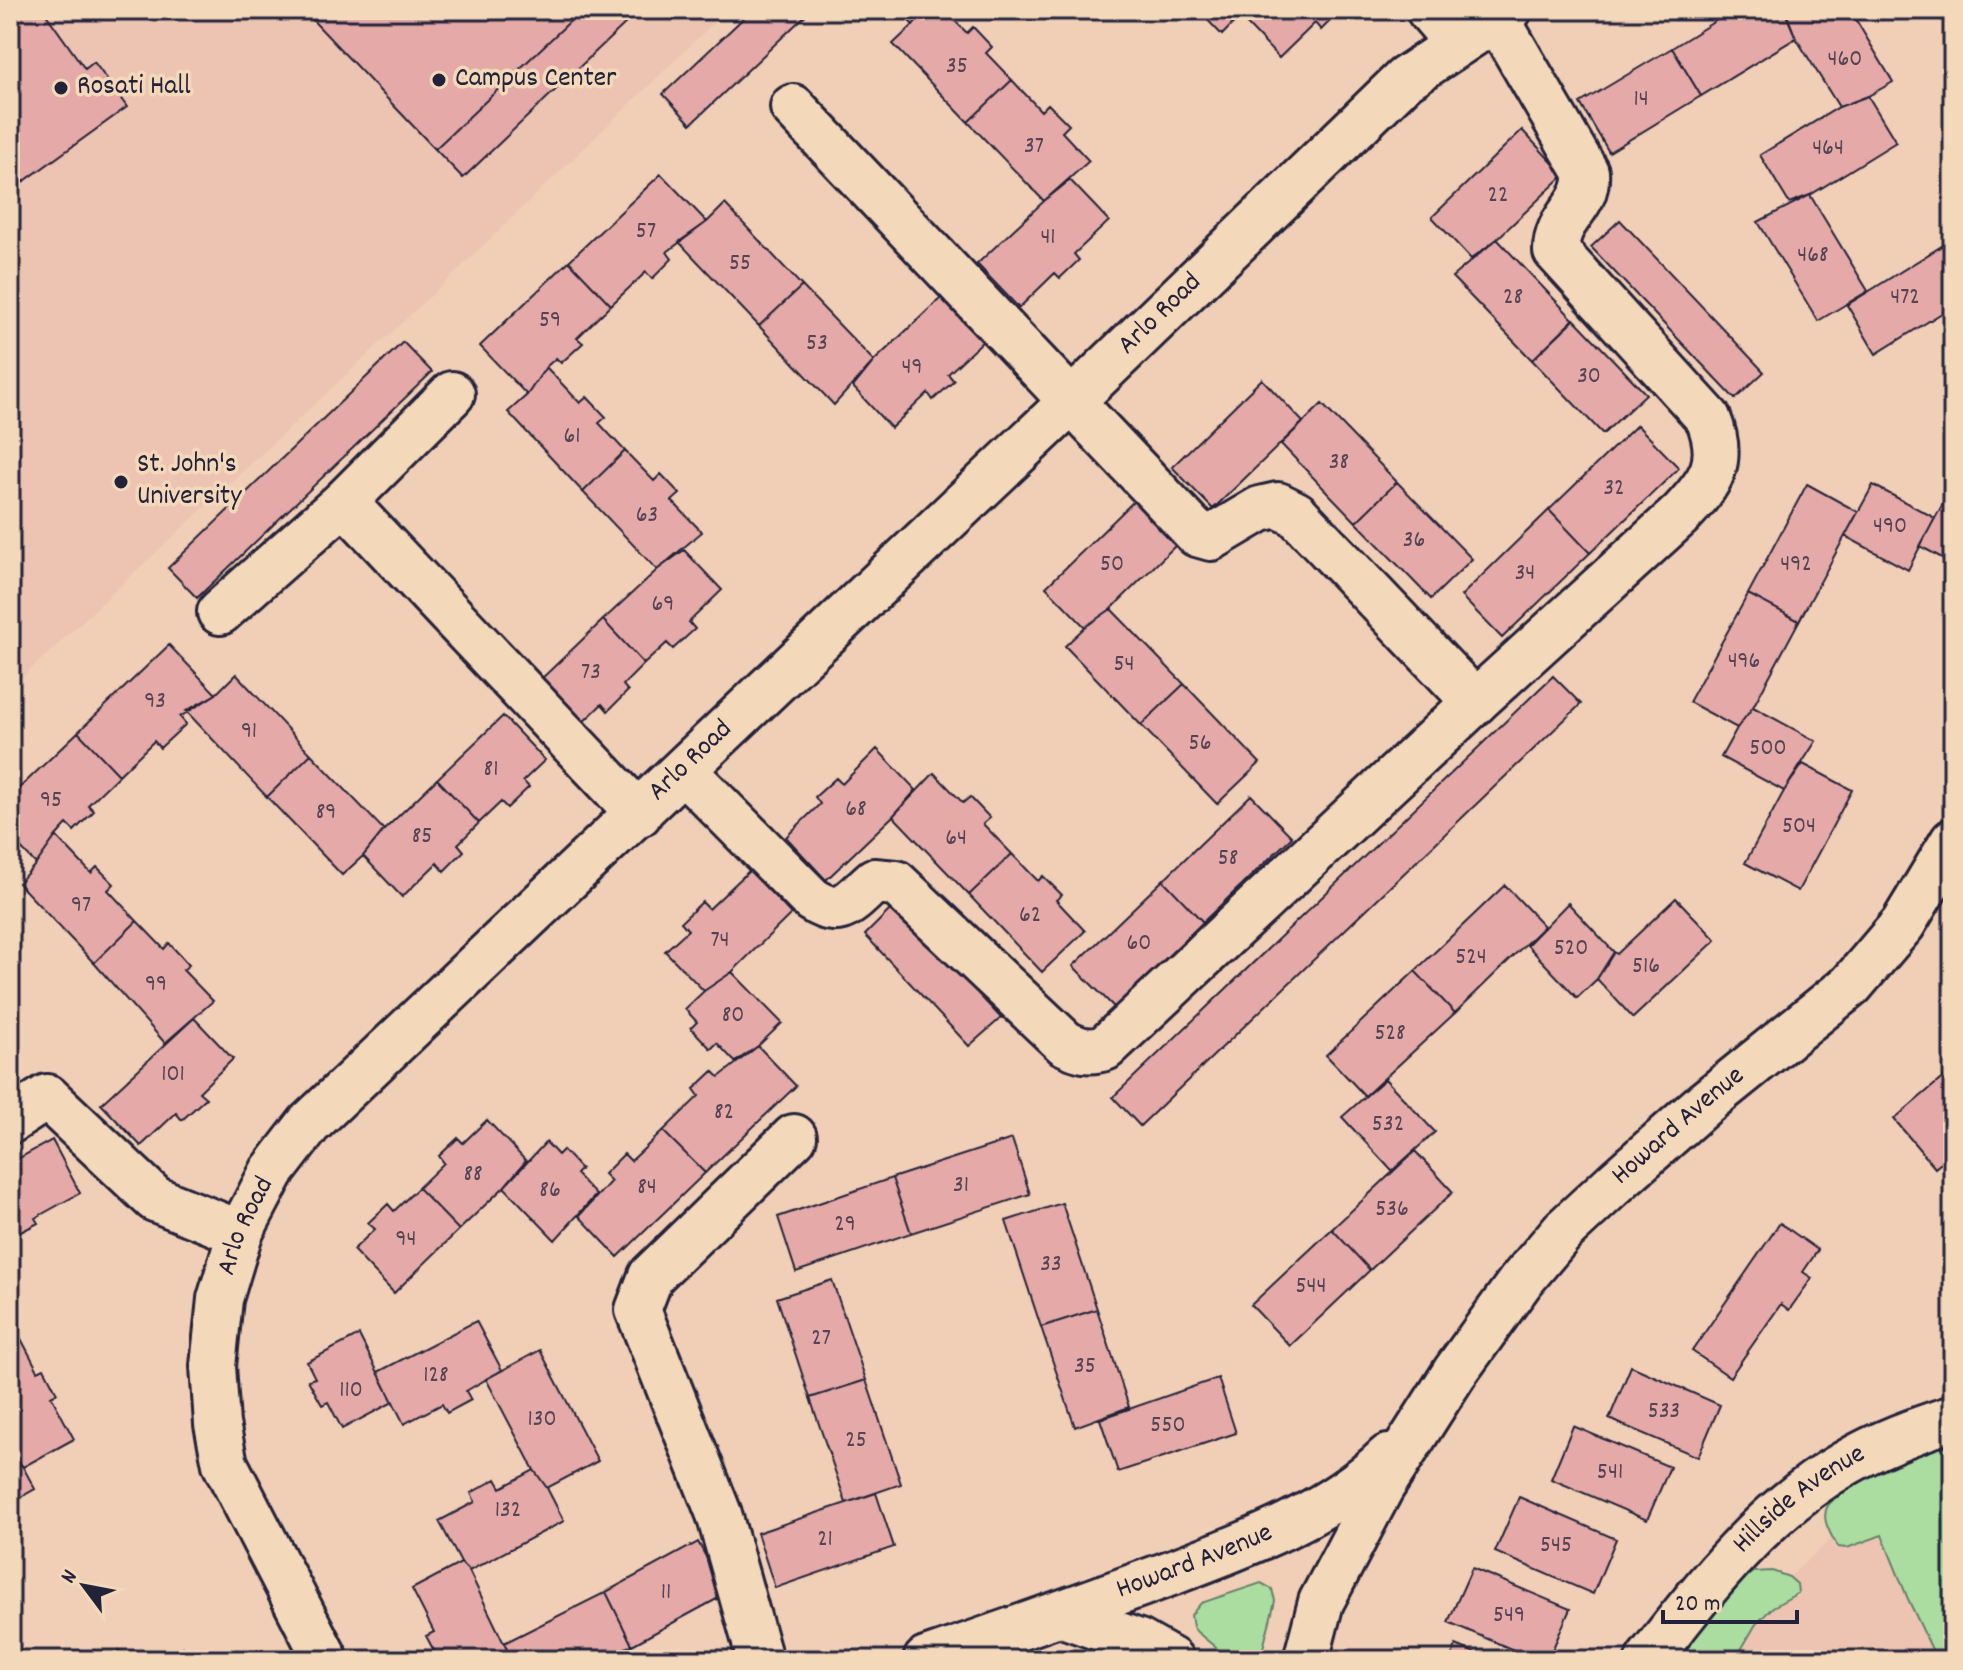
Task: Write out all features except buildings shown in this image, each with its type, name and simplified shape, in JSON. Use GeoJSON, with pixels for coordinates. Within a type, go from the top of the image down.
{"type":"FeatureCollection","features":[{"type":"Feature","properties":{"kind":"street"},"geometry":{"type":"LineString","coordinates":[[1429,10],[1457,43]]}},
{"type":"Feature","properties":{"kind":"street"},"geometry":{"type":"LineString","coordinates":[[684,771],[811,899],[823,907],[834,910],[844,907],[874,881],[896,883],[1065,1043],[1080,1051],[1093,1052],[1105,1048],[1681,514],[1702,491],[1714,470],[1717,454],[1708,418],[1556,251],[1560,227],[1583,197],[1587,186],[1586,172],[1502,14]]}},
{"type":"Feature","properties":{"kind":"street","name":"Arlo Road"},"geometry":{"type":"LineString","coordinates":[[326,1660],[225,1464],[217,1424],[213,1366],[220,1299],[240,1233],[272,1172],[309,1124],[639,814],[1405,79],[1502,14]]}},
{"type":"Feature","properties":{"kind":"street"},"geometry":{"type":"LineString","coordinates":[[793,107],[1197,534],[1211,538],[1260,509],[1278,505],[1296,514],[1475,702]]}},
{"type":"Feature","properties":{"kind":"street"},"geometry":{"type":"LineString","coordinates":[[220,612],[344,502],[452,394]]}},
{"type":"Feature","properties":{"kind":"street"},"geometry":{"type":"LineString","coordinates":[[344,502],[639,814]]}},
{"type":"Feature","properties":{"kind":"street","name":"Howard Avenue"},"geometry":{"type":"LineString","coordinates":[[1306,1660],[1321,1602],[1381,1488],[1473,1346],[1520,1282],[1563,1231],[1705,1103],[1851,985],[1903,924],[1953,841]]}},
{"type":"Feature","properties":{"kind":"street"},"geometry":{"type":"LineString","coordinates":[[10,1121],[47,1097],[155,1199],[240,1233]]}},
{"type":"Feature","properties":{"kind":"street"},"geometry":{"type":"LineString","coordinates":[[760,1660],[719,1514],[638,1310],[651,1276],[794,1137]]}},
{"type":"Feature","properties":{"kind":"street","name":"Hillside Avenue"},"geometry":{"type":"LineString","coordinates":[[1648,1660],[1683,1614],[1790,1503],[1845,1464],[1907,1433],[1953,1418]]}},
{"type":"Feature","properties":{"kind":"street","name":"Howard Avenue"},"geometry":{"type":"LineString","coordinates":[[1060,1614],[1224,1553],[1324,1507],[1373,1472],[1419,1428]]}},
{"type":"Feature","properties":{"kind":"street"},"geometry":{"type":"LineString","coordinates":[[926,1660],[1060,1614]]}},
{"type":"Feature","properties":{"kind":"street","name":"Howard Avenue"},"geometry":{"type":"LineString","coordinates":[[1060,1614],[1139,1642],[1171,1660]]}},
{"type":"Feature","properties":{"kind":"shaded area","name":"St. John's University"},"geometry":{"type":"Polygon","coordinates":[[[10,10],[727,10],[453,275],[10,689],[10,10]]]}},
{"type":"Feature","properties":{"kind":"shaded area"},"geometry":{"type":"Polygon","coordinates":[[[1953,1474],[1953,1660],[1714,1660],[1789,1577],[1833,1537],[1953,1474]]]}},
{"type":"Feature","properties":{"kind":"green space"},"geometry":{"type":"Polygon","coordinates":[[[1953,1436],[1953,1660],[1937,1660],[1882,1535],[1847,1548],[1838,1547],[1825,1517],[1833,1500],[1897,1458],[1953,1436]]]}},
{"type":"Feature","properties":{"kind":"green space"},"geometry":{"type":"Polygon","coordinates":[[[1772,1571],[1789,1577],[1797,1584],[1798,1593],[1773,1607],[1756,1624],[1735,1660],[1669,1660],[1726,1592],[1753,1572],[1772,1571]]]}},
{"type":"Feature","properties":{"kind":"green space"},"geometry":{"type":"Polygon","coordinates":[[[1261,1583],[1272,1589],[1275,1601],[1260,1660],[1231,1660],[1197,1632],[1191,1615],[1201,1603],[1261,1583]]]}},
{"type":"Feature","properties":{"kind":"place","name":"Campus Center"},"geometry":{"type":"Point","coordinates":[439,80]}},
{"type":"Feature","properties":{"kind":"place","name":"Rosati Hall"},"geometry":{"type":"Point","coordinates":[61,88]}},
{"type":"Feature","properties":{"kind":"place","name":"St. John's University"},"geometry":{"type":"Point","coordinates":[121,482]}}]}
